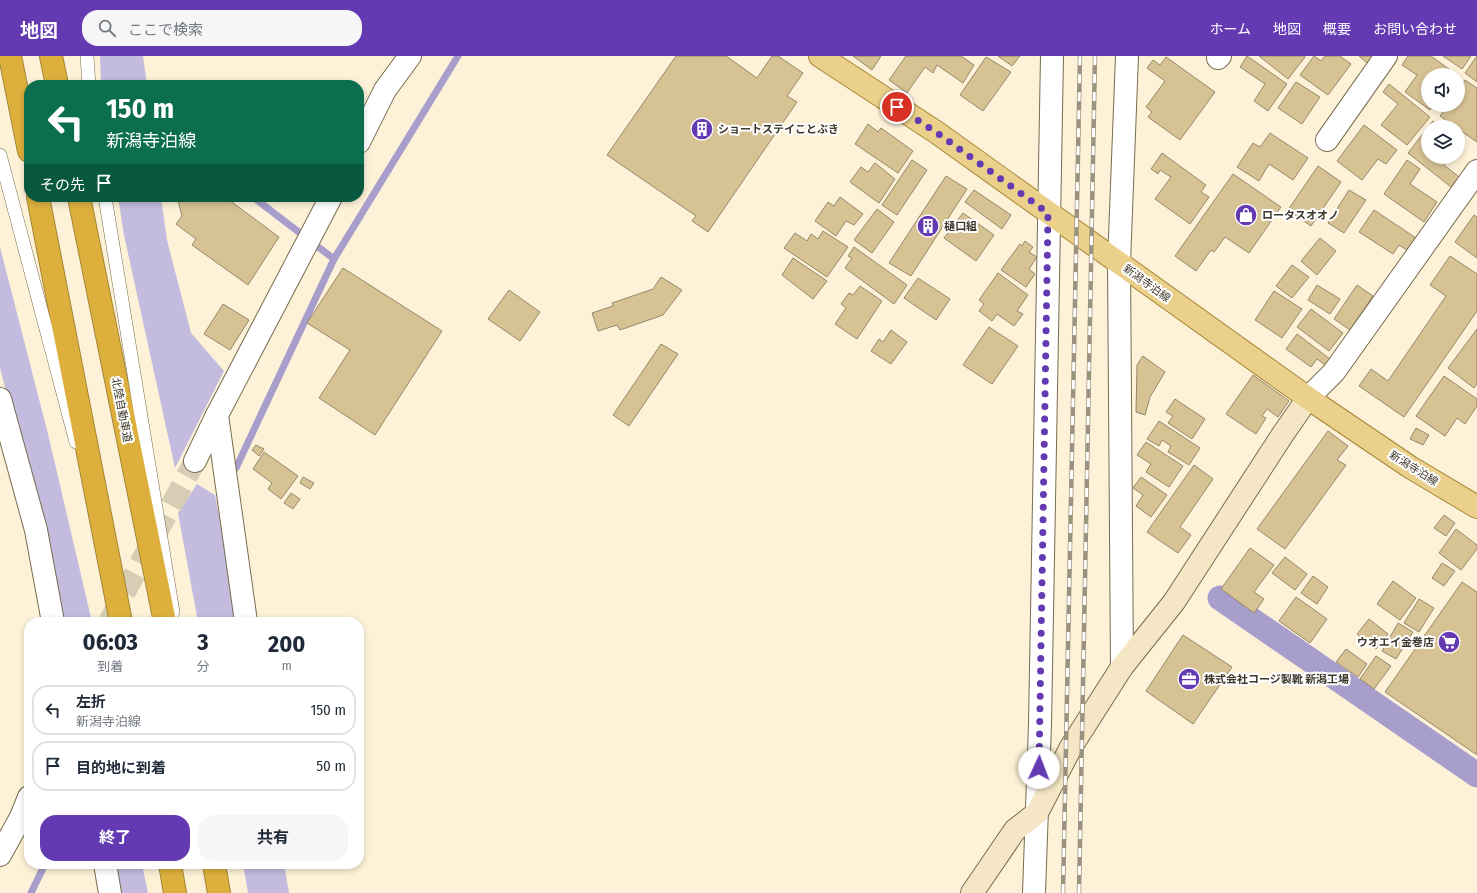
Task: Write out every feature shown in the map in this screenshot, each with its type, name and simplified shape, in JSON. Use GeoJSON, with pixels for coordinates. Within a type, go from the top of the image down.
{"type":"FeatureCollection","features":[{"type":"Feature","properties":{"kind":"highway"},"geometry":{"type":"LineString","coordinates":[[10,56],[24,126]]}},
{"type":"Feature","properties":{"kind":"highway"},"geometry":{"type":"LineString","coordinates":[[51,56],[56,80]]}},
{"type":"Feature","properties":{"kind":"highway"},"geometry":{"type":"LineString","coordinates":[[39,202],[120,617]]}},
{"type":"Feature","properties":{"kind":"highway","name":"北陸自動車道"},"geometry":{"type":"LineString","coordinates":[[80,202],[164,617]]}},
{"type":"Feature","properties":{"kind":"highway"},"geometry":{"type":"LineString","coordinates":[[171,869],[175,893]]}},
{"type":"Feature","properties":{"kind":"highway"},"geometry":{"type":"LineString","coordinates":[[215,869],[219,893]]}},
{"type":"Feature","properties":{"kind":"main road","name":"新潟寺泊線"},"geometry":{"type":"LineString","coordinates":[[820,56],[936,132],[1308,398],[1410,467],[1477,507]]}},
{"type":"Feature","properties":{"kind":"street"},"geometry":{"type":"LineString","coordinates":[[364,132],[385,90],[410,56]]}},
{"type":"Feature","properties":{"kind":"street"},"geometry":{"type":"LineString","coordinates":[[1034,893],[1040,716],[1052,56]]}},
{"type":"Feature","properties":{"kind":"street"},"geometry":{"type":"LineString","coordinates":[[1122,667],[1119,263],[1127,56]]}},
{"type":"Feature","properties":{"kind":"street"},"geometry":{"type":"LineString","coordinates":[[1327,140],[1386,56]]}},
{"type":"Feature","properties":{"kind":"street"},"geometry":{"type":"LineString","coordinates":[[972,893],[1015,830],[1037,813],[1071,747],[1122,667],[1174,602],[1308,398],[1334,372],[1477,171]]}},
{"type":"Feature","properties":{"kind":"street"},"geometry":{"type":"LineString","coordinates":[[195,461],[217,415],[328,202]]}},
{"type":"Feature","properties":{"kind":"street"},"geometry":{"type":"LineString","coordinates":[[0,400],[36,530],[52,617]]}},
{"type":"Feature","properties":{"kind":"street"},"geometry":{"type":"LineString","coordinates":[[217,415],[245,617]]}},
{"type":"Feature","properties":{"kind":"street"},"geometry":{"type":"LineString","coordinates":[[0,855],[24,810]]}},
{"type":"Feature","properties":{"kind":"street"},"geometry":{"type":"LineString","coordinates":[[106,869],[110,893]]}},
{"type":"Feature","properties":{"kind":"lane"},"geometry":{"type":"LineString","coordinates":[[87,56],[89,80]]}},
{"type":"Feature","properties":{"kind":"lane"},"geometry":{"type":"LineString","coordinates":[[0,155],[112,577]]}},
{"type":"Feature","properties":{"kind":"lane"},"geometry":{"type":"LineString","coordinates":[[106,202],[165,557],[173,617]]}},
{"type":"Feature","properties":{"kind":"shaded area"},"geometry":{"type":"Polygon","coordinates":[[[100,56],[143,56],[146,80],[101,80],[100,56]]]}},
{"type":"Feature","properties":{"kind":"shaded area"},"geometry":{"type":"Polygon","coordinates":[[[119,202],[162,202],[167,240],[191,333],[224,371],[175,468],[124,235],[119,202]]]}},
{"type":"Feature","properties":{"kind":"shaded area"},"geometry":{"type":"Polygon","coordinates":[[[0,247],[48,434],[91,617],[63,617],[45,541],[0,368],[0,247]]]}},
{"type":"Feature","properties":{"kind":"shaded area"},"geometry":{"type":"Polygon","coordinates":[[[197,484],[215,495],[239,617],[197,617],[178,513],[197,484]]]}},
{"type":"Feature","properties":{"kind":"shaded area"},"geometry":{"type":"Polygon","coordinates":[[[114,869],[143,869],[148,893],[119,893],[114,869]]]}},
{"type":"Feature","properties":{"kind":"shaded area"},"geometry":{"type":"Polygon","coordinates":[[[244,869],[285,869],[289,893],[248,893],[244,869]]]}},
{"type":"Feature","properties":{"kind":"building","name":"ショートステイことぶき"},"geometry":{"type":"Polygon","coordinates":[[[676,56],[726,56],[757,78],[772,56],[778,56],[803,73],[787,96],[797,102],[708,232],[692,221],[696,216],[607,155],[676,56]]]}},
{"type":"Feature","properties":{"kind":"building"},"geometry":{"type":"Polygon","coordinates":[[[853,56],[881,56],[872,70],[853,56]]]}},
{"type":"Feature","properties":{"kind":"building"},"geometry":{"type":"Polygon","coordinates":[[[906,56],[961,56],[974,65],[963,83],[937,65],[933,73],[925,67],[907,93],[889,80],[906,56]]]}},
{"type":"Feature","properties":{"kind":"building"},"geometry":{"type":"Polygon","coordinates":[[[998,56],[1020,56],[1012,66],[998,56]]]}},
{"type":"Feature","properties":{"kind":"building"},"geometry":{"type":"Polygon","coordinates":[[[1247,56],[1287,84],[1268,111],[1254,101],[1265,84],[1240,67],[1247,56]]]}},
{"type":"Feature","properties":{"kind":"building"},"geometry":{"type":"Polygon","coordinates":[[[1259,56],[1304,56],[1305,57],[1288,79],[1259,56]]]}},
{"type":"Feature","properties":{"kind":"building"},"geometry":{"type":"Polygon","coordinates":[[[1314,56],[1321,61],[1325,56],[1340,56],[1351,64],[1328,95],[1300,75],[1314,56]]]}},
{"type":"Feature","properties":{"kind":"building"},"geometry":{"type":"Polygon","coordinates":[[[1359,56],[1373,56],[1367,63],[1359,56]]]}},
{"type":"Feature","properties":{"kind":"building"},"geometry":{"type":"Polygon","coordinates":[[[1408,56],[1431,56],[1447,68],[1421,68],[1421,104],[1405,92],[1417,75],[1402,65],[1408,56]]]}},
{"type":"Feature","properties":{"kind":"building"},"geometry":{"type":"Polygon","coordinates":[[[1443,56],[1471,56],[1463,68],[1443,56]]]}},
{"type":"Feature","properties":{"kind":"building"},"geometry":{"type":"Polygon","coordinates":[[[1477,56],[1477,82],[1465,73],[1477,56]]]}},
{"type":"Feature","properties":{"kind":"building"},"geometry":{"type":"Polygon","coordinates":[[[986,57],[1011,72],[983,111],[960,95],[986,57]]]}},
{"type":"Feature","properties":{"kind":"building"},"geometry":{"type":"Polygon","coordinates":[[[1166,57],[1215,92],[1180,140],[1148,117],[1152,112],[1146,107],[1165,81],[1147,68],[1153,60],[1160,65],[1166,57]]]}},
{"type":"Feature","properties":{"kind":"building"},"geometry":{"type":"Polygon","coordinates":[[[1465,80],[1477,88],[1477,142],[1465,134],[1465,120],[1445,120],[1440,116],[1443,112],[1465,112],[1465,80]]]}},
{"type":"Feature","properties":{"kind":"building"},"geometry":{"type":"Polygon","coordinates":[[[1296,82],[1320,97],[1302,124],[1278,108],[1296,82]]]}},
{"type":"Feature","properties":{"kind":"building"},"geometry":{"type":"Polygon","coordinates":[[[1389,84],[1421,110],[1421,112],[1424,112],[1430,117],[1428,120],[1421,120],[1421,128],[1407,145],[1381,125],[1398,104],[1383,92],[1389,84]]]}},
{"type":"Feature","properties":{"kind":"building"},"geometry":{"type":"Polygon","coordinates":[[[868,124],[878,132],[881,128],[913,151],[898,173],[855,144],[868,124]]]}},
{"type":"Feature","properties":{"kind":"building"},"geometry":{"type":"Polygon","coordinates":[[[1364,125],[1397,150],[1386,164],[1378,159],[1362,180],[1337,161],[1364,125]]]}},
{"type":"Feature","properties":{"kind":"building"},"geometry":{"type":"Polygon","coordinates":[[[1270,133],[1308,158],[1293,180],[1269,164],[1259,181],[1237,167],[1253,143],[1260,147],[1270,133]]]}},
{"type":"Feature","properties":{"kind":"building"},"geometry":{"type":"Polygon","coordinates":[[[1421,136],[1421,163],[1408,153],[1421,136]]]}},
{"type":"Feature","properties":{"kind":"building"},"geometry":{"type":"Polygon","coordinates":[[[1162,153],[1206,185],[1201,192],[1209,197],[1190,224],[1155,199],[1171,177],[1160,170],[1158,174],[1151,169],[1162,153]]]}},
{"type":"Feature","properties":{"kind":"building"},"geometry":{"type":"Polygon","coordinates":[[[912,160],[927,170],[897,215],[882,205],[912,160]]]}},
{"type":"Feature","properties":{"kind":"building"},"geometry":{"type":"Polygon","coordinates":[[[1407,160],[1420,169],[1410,184],[1437,202],[1424,222],[1384,194],[1407,160]]]}},
{"type":"Feature","properties":{"kind":"building"},"geometry":{"type":"Polygon","coordinates":[[[875,163],[895,179],[879,203],[850,182],[861,167],[868,172],[875,163]]]}},
{"type":"Feature","properties":{"kind":"building"},"geometry":{"type":"Polygon","coordinates":[[[1422,164],[1445,164],[1444,165],[1459,177],[1451,187],[1422,164]]]}},
{"type":"Feature","properties":{"kind":"building"},"geometry":{"type":"Polygon","coordinates":[[[1318,166],[1341,182],[1311,226],[1288,210],[1318,166]]]}},
{"type":"Feature","properties":{"kind":"building"},"geometry":{"type":"Polygon","coordinates":[[[1233,174],[1281,207],[1249,253],[1225,237],[1214,252],[1211,250],[1196,271],[1175,256],[1233,174]]]}},
{"type":"Feature","properties":{"kind":"building","name":"樋口組"},"geometry":{"type":"Polygon","coordinates":[[[946,176],[967,189],[911,276],[889,263],[946,176]]]}},
{"type":"Feature","properties":{"kind":"building"},"geometry":{"type":"Polygon","coordinates":[[[974,190],[1011,215],[1002,229],[965,202],[974,190]]]}},
{"type":"Feature","properties":{"kind":"building"},"geometry":{"type":"Polygon","coordinates":[[[1349,190],[1366,200],[1344,233],[1328,223],[1349,190]]]}},
{"type":"Feature","properties":{"kind":"building"},"geometry":{"type":"Polygon","coordinates":[[[840,197],[863,214],[854,225],[846,221],[836,236],[815,221],[828,202],[834,206],[840,197]]]}},
{"type":"Feature","properties":{"kind":"building"},"geometry":{"type":"Polygon","coordinates":[[[178,202],[232,202],[279,237],[248,285],[192,245],[196,239],[176,224],[182,216],[178,202]]]}},
{"type":"Feature","properties":{"kind":"building"},"geometry":{"type":"Polygon","coordinates":[[[877,209],[894,222],[872,253],[854,240],[877,209]]]}},
{"type":"Feature","properties":{"kind":"building"},"geometry":{"type":"Polygon","coordinates":[[[1374,210],[1416,238],[1407,250],[1399,245],[1393,254],[1359,232],[1374,210]]]}},
{"type":"Feature","properties":{"kind":"building"},"geometry":{"type":"Polygon","coordinates":[[[963,213],[994,235],[976,261],[944,238],[963,213]]]}},
{"type":"Feature","properties":{"kind":"building"},"geometry":{"type":"Polygon","coordinates":[[[1474,215],[1477,217],[1477,258],[1455,242],[1474,215]]]}},
{"type":"Feature","properties":{"kind":"building"},"geometry":{"type":"Polygon","coordinates":[[[823,231],[848,247],[827,277],[784,248],[795,233],[807,241],[811,234],[818,239],[823,231]]]}},
{"type":"Feature","properties":{"kind":"building"},"geometry":{"type":"Polygon","coordinates":[[[1320,238],[1336,251],[1317,275],[1301,261],[1320,238]]]}},
{"type":"Feature","properties":{"kind":"building"},"geometry":{"type":"Polygon","coordinates":[[[1025,241],[1033,247],[1029,252],[1037,257],[1029,269],[1035,274],[1026,287],[1001,270],[1020,244],[1022,246],[1025,241]]]}},
{"type":"Feature","properties":{"kind":"building"},"geometry":{"type":"Polygon","coordinates":[[[854,247],[907,285],[894,304],[845,268],[852,258],[848,256],[854,247]]]}},
{"type":"Feature","properties":{"kind":"building"},"geometry":{"type":"Polygon","coordinates":[[[1450,256],[1477,274],[1477,311],[1404,417],[1359,386],[1371,369],[1388,381],[1446,296],[1430,285],[1450,256]]]}},
{"type":"Feature","properties":{"kind":"building"},"geometry":{"type":"Polygon","coordinates":[[[793,258],[827,281],[813,299],[782,275],[793,258]]]}},
{"type":"Feature","properties":{"kind":"building"},"geometry":{"type":"Polygon","coordinates":[[[1292,265],[1309,277],[1292,298],[1276,286],[1292,265]]]}},
{"type":"Feature","properties":{"kind":"building"},"geometry":{"type":"Polygon","coordinates":[[[343,268],[442,331],[375,435],[319,398],[350,350],[307,323],[343,268]]]}},
{"type":"Feature","properties":{"kind":"building"},"geometry":{"type":"Polygon","coordinates":[[[998,273],[1028,295],[1017,311],[1023,314],[1014,326],[997,314],[992,321],[979,311],[984,304],[979,300],[998,273]]]}},
{"type":"Feature","properties":{"kind":"building"},"geometry":{"type":"Polygon","coordinates":[[[661,277],[682,290],[663,315],[620,330],[617,325],[598,331],[592,313],[613,306],[612,303],[653,289],[661,277]]]}},
{"type":"Feature","properties":{"kind":"building"},"geometry":{"type":"Polygon","coordinates":[[[918,278],[950,299],[936,320],[904,298],[918,278]]]}},
{"type":"Feature","properties":{"kind":"building"},"geometry":{"type":"Polygon","coordinates":[[[1317,285],[1340,299],[1330,314],[1308,300],[1317,285]]]}},
{"type":"Feature","properties":{"kind":"building"},"geometry":{"type":"Polygon","coordinates":[[[1357,285],[1373,296],[1350,330],[1334,319],[1357,285]]]}},
{"type":"Feature","properties":{"kind":"building"},"geometry":{"type":"Polygon","coordinates":[[[860,286],[882,301],[857,339],[835,324],[846,308],[841,304],[849,293],[853,295],[860,286]]]}},
{"type":"Feature","properties":{"kind":"building"},"geometry":{"type":"Polygon","coordinates":[[[509,290],[540,312],[520,341],[488,319],[509,290]]]}},
{"type":"Feature","properties":{"kind":"building"},"geometry":{"type":"Polygon","coordinates":[[[1274,291],[1302,309],[1282,338],[1255,320],[1274,291]]]}},
{"type":"Feature","properties":{"kind":"building"},"geometry":{"type":"Polygon","coordinates":[[[223,304],[249,320],[230,350],[204,334],[223,304]]]}},
{"type":"Feature","properties":{"kind":"building"},"geometry":{"type":"Polygon","coordinates":[[[1311,309],[1343,333],[1329,351],[1297,327],[1311,309]]]}},
{"type":"Feature","properties":{"kind":"building"},"geometry":{"type":"Polygon","coordinates":[[[989,327],[1018,346],[992,384],[963,365],[989,327]]]}},
{"type":"Feature","properties":{"kind":"building"},"geometry":{"type":"Polygon","coordinates":[[[1477,329],[1477,384],[1474,388],[1448,368],[1477,329]]]}},
{"type":"Feature","properties":{"kind":"building"},"geometry":{"type":"Polygon","coordinates":[[[891,330],[907,342],[891,364],[871,351],[879,339],[883,342],[891,330]]]}},
{"type":"Feature","properties":{"kind":"building"},"geometry":{"type":"Polygon","coordinates":[[[1297,334],[1330,359],[1325,365],[1317,359],[1311,367],[1286,349],[1297,334]]]}},
{"type":"Feature","properties":{"kind":"building"},"geometry":{"type":"Polygon","coordinates":[[[661,344],[678,354],[629,426],[613,415],[661,344]]]}},
{"type":"Feature","properties":{"kind":"building"},"geometry":{"type":"Polygon","coordinates":[[[1143,356],[1165,372],[1150,397],[1145,415],[1136,412],[1137,365],[1143,356]]]}},
{"type":"Feature","properties":{"kind":"building"},"geometry":{"type":"Polygon","coordinates":[[[1253,375],[1289,401],[1278,417],[1267,409],[1262,416],[1266,418],[1256,434],[1226,414],[1253,375]]]}},
{"type":"Feature","properties":{"kind":"building"},"geometry":{"type":"Polygon","coordinates":[[[1444,376],[1477,399],[1477,406],[1465,424],[1457,418],[1445,436],[1416,416],[1444,376]]]}},
{"type":"Feature","properties":{"kind":"building"},"geometry":{"type":"Polygon","coordinates":[[[1175,399],[1205,419],[1192,439],[1168,423],[1173,416],[1166,412],[1175,399]]]}},
{"type":"Feature","properties":{"kind":"building"},"geometry":{"type":"Polygon","coordinates":[[[1159,421],[1200,448],[1189,465],[1168,452],[1171,446],[1162,440],[1159,446],[1147,439],[1159,421]]]}},
{"type":"Feature","properties":{"kind":"building"},"geometry":{"type":"Polygon","coordinates":[[[1416,428],[1429,435],[1423,445],[1410,439],[1416,428]]]}},
{"type":"Feature","properties":{"kind":"building"},"geometry":{"type":"Polygon","coordinates":[[[1328,431],[1348,446],[1337,460],[1346,465],[1285,549],[1257,529],[1328,431]]]}},
{"type":"Feature","properties":{"kind":"building"},"geometry":{"type":"Polygon","coordinates":[[[1146,442],[1183,466],[1169,487],[1146,472],[1151,464],[1137,455],[1146,442]]]}},
{"type":"Feature","properties":{"kind":"building"},"geometry":{"type":"Polygon","coordinates":[[[256,445],[264,449],[259,456],[252,450],[256,445]]]}},
{"type":"Feature","properties":{"kind":"building"},"geometry":{"type":"Polygon","coordinates":[[[264,452],[298,476],[281,499],[268,489],[272,483],[253,469],[264,452]]]}},
{"type":"Feature","properties":{"kind":"building"},"geometry":{"type":"Polygon","coordinates":[[[1194,465],[1213,479],[1180,527],[1191,535],[1178,553],[1147,532],[1194,465]]]}},
{"type":"Feature","properties":{"kind":"building"},"geometry":{"type":"Polygon","coordinates":[[[303,477],[314,483],[310,489],[300,483],[303,477]]]}},
{"type":"Feature","properties":{"kind":"building"},"geometry":{"type":"Polygon","coordinates":[[[1141,477],[1167,495],[1151,517],[1136,506],[1143,495],[1133,488],[1141,477]]]}},
{"type":"Feature","properties":{"kind":"building"},"geometry":{"type":"Polygon","coordinates":[[[291,493],[300,499],[293,509],[284,503],[291,493]]]}},
{"type":"Feature","properties":{"kind":"building"},"geometry":{"type":"Polygon","coordinates":[[[1444,515],[1455,523],[1446,536],[1434,528],[1444,515]]]}},
{"type":"Feature","properties":{"kind":"building"},"geometry":{"type":"Polygon","coordinates":[[[1456,529],[1477,545],[1477,549],[1461,570],[1439,553],[1456,529]]]}},
{"type":"Feature","properties":{"kind":"building"},"geometry":{"type":"Polygon","coordinates":[[[1250,548],[1274,565],[1254,592],[1264,599],[1254,613],[1221,589],[1250,548]]]}},
{"type":"Feature","properties":{"kind":"building"},"geometry":{"type":"Polygon","coordinates":[[[1285,557],[1307,574],[1295,590],[1272,573],[1285,557]]]}},
{"type":"Feature","properties":{"kind":"building"},"geometry":{"type":"Polygon","coordinates":[[[1442,563],[1455,571],[1444,586],[1432,578],[1442,563]]]}},
{"type":"Feature","properties":{"kind":"building"},"geometry":{"type":"Polygon","coordinates":[[[1313,576],[1328,587],[1317,604],[1301,593],[1313,576]]]}},
{"type":"Feature","properties":{"kind":"building"},"geometry":{"type":"Polygon","coordinates":[[[1393,581],[1416,598],[1400,620],[1377,604],[1393,581]]]}},
{"type":"Feature","properties":{"kind":"building","name":"ウオエイ金巻店"},"geometry":{"type":"Polygon","coordinates":[[[1462,582],[1477,592],[1477,755],[1385,692],[1462,582]]]}},
{"type":"Feature","properties":{"kind":"building"},"geometry":{"type":"Polygon","coordinates":[[[1296,597],[1327,619],[1310,643],[1279,621],[1296,597]]]}},
{"type":"Feature","properties":{"kind":"building"},"geometry":{"type":"Polygon","coordinates":[[[1419,599],[1434,608],[1419,632],[1404,623],[1419,599]]]}},
{"type":"Feature","properties":{"kind":"building"},"geometry":{"type":"Polygon","coordinates":[[[1369,619],[1388,634],[1376,649],[1357,634],[1369,619]]]}},
{"type":"Feature","properties":{"kind":"building"},"geometry":{"type":"Polygon","coordinates":[[[1398,623],[1413,632],[1396,659],[1382,651],[1398,623]]]}},
{"type":"Feature","properties":{"kind":"building","name":"株式会社コージ製靴 新潟工場"},"geometry":{"type":"Polygon","coordinates":[[[1183,635],[1232,667],[1193,724],[1146,691],[1183,635]]]}},
{"type":"Feature","properties":{"kind":"building"},"geometry":{"type":"Polygon","coordinates":[[[1346,649],[1367,664],[1358,677],[1336,662],[1346,649]]]}},
{"type":"Feature","properties":{"kind":"building"},"geometry":{"type":"Polygon","coordinates":[[[1376,656],[1391,666],[1374,689],[1360,679],[1376,656]]]}},
{"type":"Feature","properties":{"kind":"waterway"},"geometry":{"type":"LineString","coordinates":[[236,468],[334,259],[458,56]]}},
{"type":"Feature","properties":{"kind":"waterway"},"geometry":{"type":"LineString","coordinates":[[260,202],[334,259]]}},
{"type":"Feature","properties":{"kind":"waterway"},"geometry":{"type":"LineString","coordinates":[[1220,598],[1477,775]]}},
{"type":"Feature","properties":{"kind":"waterway"},"geometry":{"type":"LineString","coordinates":[[31,893],[43,869]]}},
{"type":"Feature","properties":{"kind":"tunnel"},"geometry":{"type":"LineString","coordinates":[[112,617],[195,461]]}},
{"type":"Feature","properties":{"kind":"railway"},"geometry":{"type":"LineString","coordinates":[[1063,893],[1080,56]]}},
{"type":"Feature","properties":{"kind":"railway"},"geometry":{"type":"LineString","coordinates":[[1079,893],[1095,56]]}},
{"type":"Feature","properties":{"kind":"place","name":"ショートステイことぶき"},"geometry":{"type":"Point","coordinates":[702,129]}},
{"type":"Feature","properties":{"kind":"place","name":"ロータスオオノ"},"geometry":{"type":"Point","coordinates":[1246,215]}},
{"type":"Feature","properties":{"kind":"place","name":"樋口組"},"geometry":{"type":"Point","coordinates":[928,226]}},
{"type":"Feature","properties":{"kind":"place","name":"ウオエイ金巻店"},"geometry":{"type":"Point","coordinates":[1449,642]}},
{"type":"Feature","properties":{"kind":"place","name":"株式会社コージ製靴 新潟工場"},"geometry":{"type":"Point","coordinates":[1189,679]}},
{"type":"Feature","properties":{"kind":"route"},"geometry":{"type":"LineString","coordinates":[[897,107],[936,132],[1048,213],[1039,768]]}}]}
